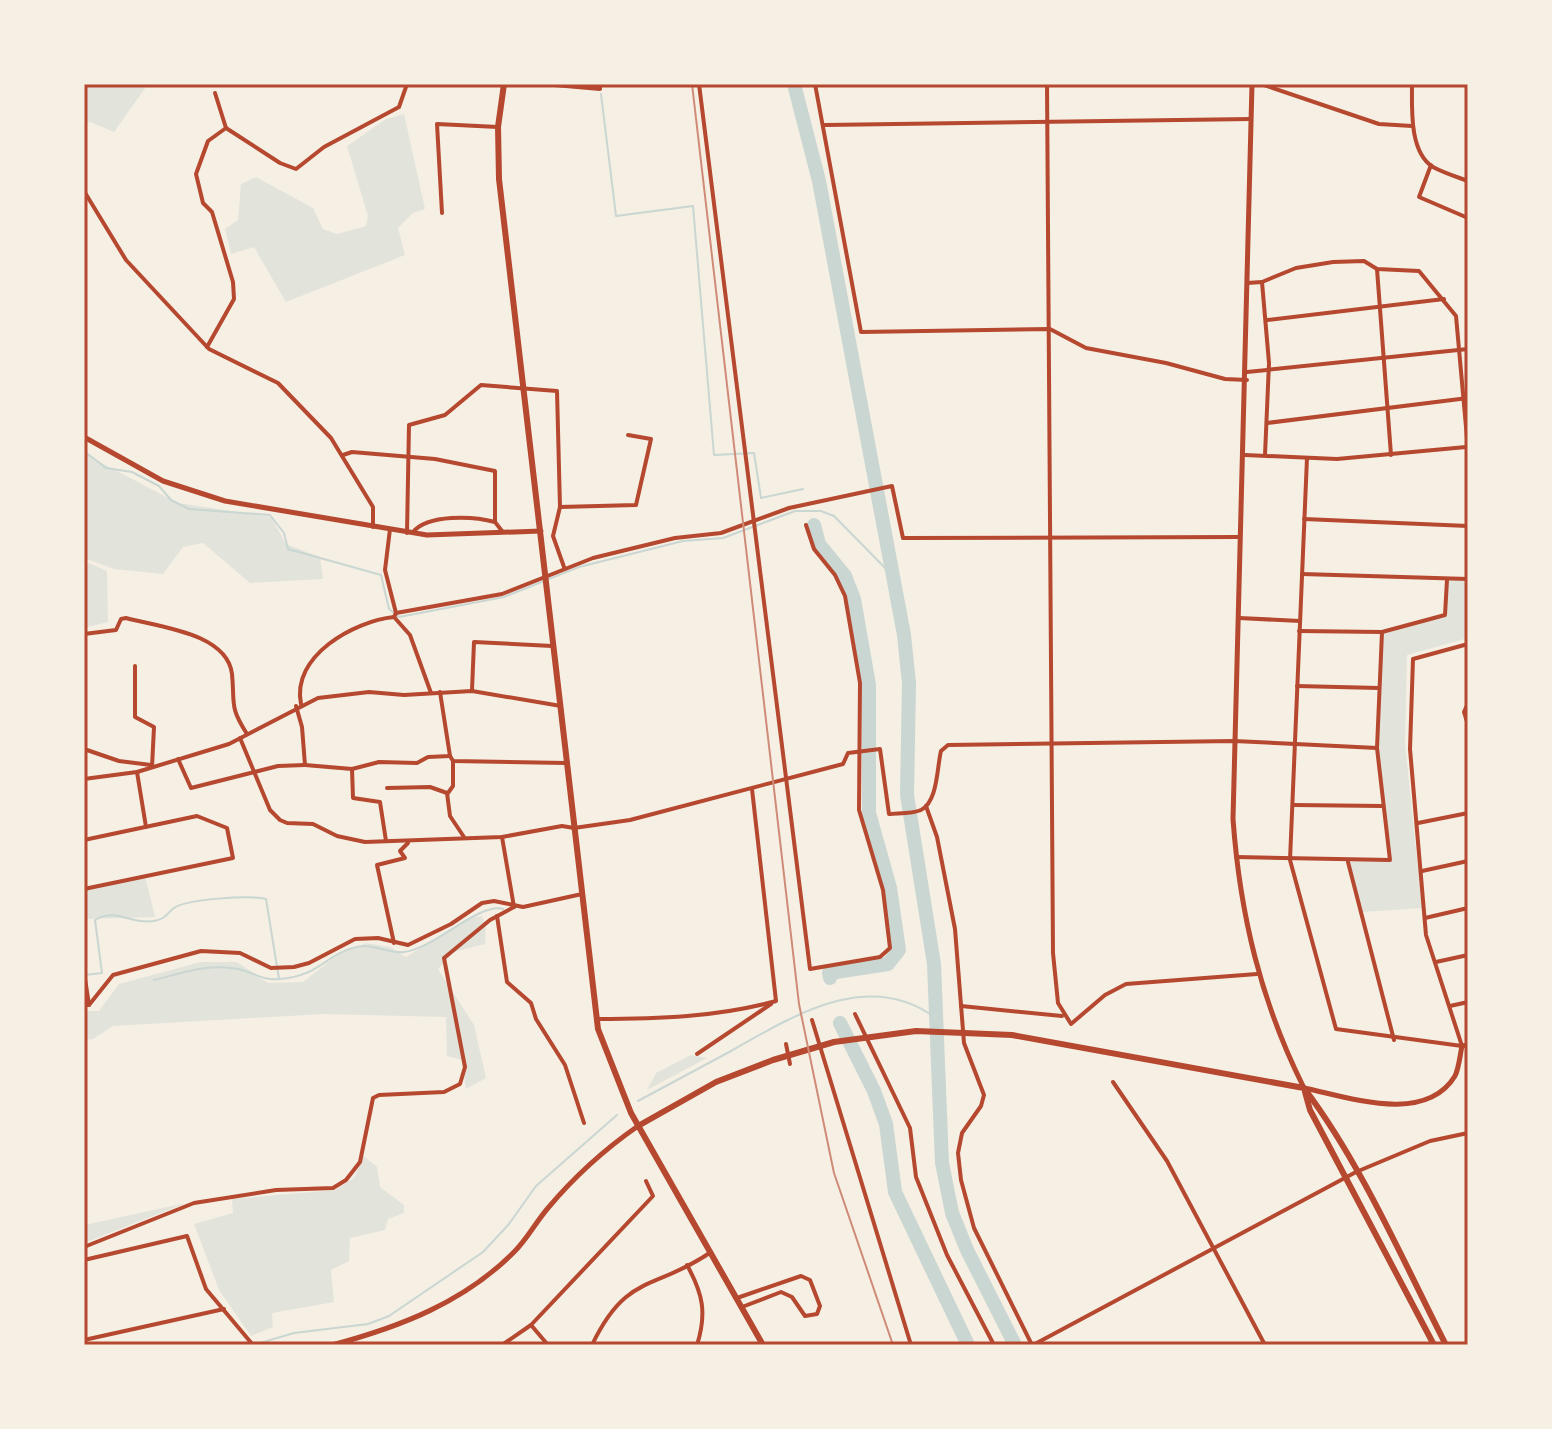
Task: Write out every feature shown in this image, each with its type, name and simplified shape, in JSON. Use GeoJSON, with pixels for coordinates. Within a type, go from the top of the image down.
{"type":"FeatureCollection","features":[{"type":"Feature","properties":{"kind":"main road"},"geometry":{"type":"LineString","coordinates":[[504,84],[498,127],[499,179],[597,1019],[604,1047],[628,1107],[763,1345]]}},
{"type":"Feature","properties":{"kind":"main road"},"geometry":{"type":"LineString","coordinates":[[638,1126],[694,1093],[773,1060],[834,1042],[893,1033],[992,1032],[1304,1088],[1323,1113],[1356,1172],[1446,1345]]}},
{"type":"Feature","properties":{"kind":"main road"},"geometry":{"type":"LineString","coordinates":[[1304,1088],[1310,1110],[1434,1345]]}},
{"type":"Feature","properties":{"kind":"street"},"geometry":{"type":"LineString","coordinates":[[215,93],[226,128],[280,163],[296,169],[324,147],[399,107],[407,84]]}},
{"type":"Feature","properties":{"kind":"street"},"geometry":{"type":"LineString","coordinates":[[543,84],[600,89],[600,84]]}},
{"type":"Feature","properties":{"kind":"street"},"geometry":{"type":"LineString","coordinates":[[699,84],[810,969],[880,957],[890,948],[883,890],[859,810],[860,683],[845,596],[835,575],[814,549],[806,525]]}},
{"type":"Feature","properties":{"kind":"street"},"geometry":{"type":"LineString","coordinates":[[815,84],[861,332],[1050,329],[1086,348],[1166,363],[1225,379],[1247,380]]}},
{"type":"Feature","properties":{"kind":"street"},"geometry":{"type":"LineString","coordinates":[[1047,84],[1053,953],[1058,1003],[1071,1024],[1105,995],[1126,984],[1257,974]]}},
{"type":"Feature","properties":{"kind":"street"},"geometry":{"type":"LineString","coordinates":[[1252,84],[1245,455],[1234,741],[1236,857],[1257,974],[1304,1088],[1393,1105],[1428,1099],[1445,1089],[1457,1073],[1465,1046],[1426,935],[1410,749],[1413,659],[1468,644]]}},
{"type":"Feature","properties":{"kind":"street"},"geometry":{"type":"LineString","coordinates":[[1261,84],[1304,96],[1321,106],[1379,124],[1412,126]]}},
{"type":"Feature","properties":{"kind":"street"},"geometry":{"type":"LineString","coordinates":[[1412,84],[1412,126],[1431,165],[1468,181]]}},
{"type":"Feature","properties":{"kind":"street"},"geometry":{"type":"LineString","coordinates":[[825,125],[1251,119]]}},
{"type":"Feature","properties":{"kind":"street"},"geometry":{"type":"LineString","coordinates":[[442,213],[437,124],[498,127]]}},
{"type":"Feature","properties":{"kind":"street"},"geometry":{"type":"LineString","coordinates":[[207,347],[234,299],[233,282],[212,212],[203,203],[196,174],[208,141],[226,128]]}},
{"type":"Feature","properties":{"kind":"street"},"geometry":{"type":"LineString","coordinates":[[1431,165],[1419,197],[1468,218]]}},
{"type":"Feature","properties":{"kind":"street"},"geometry":{"type":"LineString","coordinates":[[84,191],[126,260],[207,347],[278,383],[343,455],[373,507],[373,527]]}},
{"type":"Feature","properties":{"kind":"street"},"geometry":{"type":"LineString","coordinates":[[1245,455],[1307,458],[1467,448],[1456,316],[1419,271],[1377,269],[1364,261],[1317,263],[1262,282],[1247,283]]}},
{"type":"Feature","properties":{"kind":"street"},"geometry":{"type":"LineString","coordinates":[[1377,269],[1391,455]]}},
{"type":"Feature","properties":{"kind":"street"},"geometry":{"type":"LineString","coordinates":[[1262,282],[1267,320],[1268,371],[1265,455]]}},
{"type":"Feature","properties":{"kind":"street"},"geometry":{"type":"LineString","coordinates":[[1267,320],[1445,299]]}},
{"type":"Feature","properties":{"kind":"street"},"geometry":{"type":"LineString","coordinates":[[1247,372],[1468,349]]}},
{"type":"Feature","properties":{"kind":"street"},"geometry":{"type":"LineString","coordinates":[[410,533],[409,425],[445,415],[481,385],[557,391],[560,507],[553,536],[564,567]]}},
{"type":"Feature","properties":{"kind":"street"},"geometry":{"type":"LineString","coordinates":[[1267,423],[1465,398]]}},
{"type":"Feature","properties":{"kind":"street"},"geometry":{"type":"LineString","coordinates":[[560,507],[636,505],[651,439],[628,435]]}},
{"type":"Feature","properties":{"kind":"street"},"geometry":{"type":"LineString","coordinates":[[84,437],[163,481],[198,495],[410,533],[503,534],[541,531]]}},
{"type":"Feature","properties":{"kind":"street"},"geometry":{"type":"LineString","coordinates":[[343,455],[352,452],[435,459],[495,471],[495,522],[503,534]]}},
{"type":"Feature","properties":{"kind":"street"},"geometry":{"type":"LineString","coordinates":[[1307,458],[1290,860],[1336,1029],[1394,1040],[1465,1046]]}},
{"type":"Feature","properties":{"kind":"street"},"geometry":{"type":"LineString","coordinates":[[305,765],[298,705],[308,666],[314,656],[362,624],[502,594],[564,567],[675,538],[721,533],[754,520],[861,492],[890,486],[903,538],[1242,537]]}},
{"type":"Feature","properties":{"kind":"street"},"geometry":{"type":"LineString","coordinates":[[410,533],[436,521],[470,518],[495,522]]}},
{"type":"Feature","properties":{"kind":"street"},"geometry":{"type":"LineString","coordinates":[[1304,519],[1468,526]]}},
{"type":"Feature","properties":{"kind":"street"},"geometry":{"type":"LineString","coordinates":[[390,529],[385,570],[395,615],[410,635],[431,693]]}},
{"type":"Feature","properties":{"kind":"street"},"geometry":{"type":"LineString","coordinates":[[1302,574],[1468,579]]}},
{"type":"Feature","properties":{"kind":"street"},"geometry":{"type":"LineString","coordinates":[[1299,631],[1382,632],[1445,615],[1447,580]]}},
{"type":"Feature","properties":{"kind":"street"},"geometry":{"type":"LineString","coordinates":[[84,634],[116,630],[121,619],[126,618],[192,635],[219,648],[232,671],[232,705],[247,734]]}},
{"type":"Feature","properties":{"kind":"street"},"geometry":{"type":"LineString","coordinates":[[1239,618],[1300,621]]}},
{"type":"Feature","properties":{"kind":"street"},"geometry":{"type":"LineString","coordinates":[[1236,857],[1348,862],[1390,860],[1377,748],[1382,632]]}},
{"type":"Feature","properties":{"kind":"street"},"geometry":{"type":"LineString","coordinates":[[472,691],[474,642],[555,647]]}},
{"type":"Feature","properties":{"kind":"street"},"geometry":{"type":"LineString","coordinates":[[135,666],[135,717],[154,727],[151,766]]}},
{"type":"Feature","properties":{"kind":"street"},"geometry":{"type":"LineString","coordinates":[[1297,686],[1380,688]]}},
{"type":"Feature","properties":{"kind":"street"},"geometry":{"type":"LineString","coordinates":[[84,779],[137,772],[178,759],[240,738],[298,705],[347,694],[472,691],[561,706]]}},
{"type":"Feature","properties":{"kind":"street"},"geometry":{"type":"LineString","coordinates":[[440,692],[452,758],[453,786],[447,793],[450,816],[465,838]]}},
{"type":"Feature","properties":{"kind":"street"},"geometry":{"type":"LineString","coordinates":[[1468,703],[1464,712],[1468,725]]}},
{"type":"Feature","properties":{"kind":"street"},"geometry":{"type":"LineString","coordinates":[[240,738],[270,810],[287,823],[313,824],[352,840],[409,842],[502,837],[562,826],[574,828],[630,820],[843,764],[848,753],[859,749],[880,749],[889,814],[923,808]]}},
{"type":"Feature","properties":{"kind":"street"},"geometry":{"type":"LineString","coordinates":[[923,808],[935,785],[941,751],[948,745],[1234,741],[1377,748]]}},
{"type":"Feature","properties":{"kind":"street"},"geometry":{"type":"LineString","coordinates":[[84,749],[119,761],[151,766]]}},
{"type":"Feature","properties":{"kind":"street"},"geometry":{"type":"LineString","coordinates":[[178,759],[191,788],[255,772],[305,765],[352,769],[379,762],[417,763],[428,757],[566,763]]}},
{"type":"Feature","properties":{"kind":"street"},"geometry":{"type":"LineString","coordinates":[[352,769],[353,798],[380,802],[386,841]]}},
{"type":"Feature","properties":{"kind":"street"},"geometry":{"type":"LineString","coordinates":[[137,772],[146,827]]}},
{"type":"Feature","properties":{"kind":"street"},"geometry":{"type":"LineString","coordinates":[[387,788],[430,787],[447,793]]}},
{"type":"Feature","properties":{"kind":"street"},"geometry":{"type":"LineString","coordinates":[[752,789],[776,1001]]}},
{"type":"Feature","properties":{"kind":"street"},"geometry":{"type":"LineString","coordinates":[[1294,805],[1384,806]]}},
{"type":"Feature","properties":{"kind":"street"},"geometry":{"type":"LineString","coordinates":[[1418,823],[1466,814],[1468,805]]}},
{"type":"Feature","properties":{"kind":"street"},"geometry":{"type":"LineString","coordinates":[[923,808],[937,837],[955,929],[964,1043],[984,1095],[962,1133],[958,1153],[961,1180],[974,1228],[1032,1345],[1356,1172],[1430,1141],[1468,1133]]}},
{"type":"Feature","properties":{"kind":"street"},"geometry":{"type":"LineString","coordinates":[[84,840],[197,816],[227,828],[233,858],[84,889]]}},
{"type":"Feature","properties":{"kind":"street"},"geometry":{"type":"LineString","coordinates":[[502,837],[514,907]]}},
{"type":"Feature","properties":{"kind":"street"},"geometry":{"type":"LineString","coordinates":[[394,943],[377,865],[405,858],[400,851],[409,842]]}},
{"type":"Feature","properties":{"kind":"street"},"geometry":{"type":"LineString","coordinates":[[1422,871],[1468,861]]}},
{"type":"Feature","properties":{"kind":"street"},"geometry":{"type":"LineString","coordinates":[[1348,862],[1394,1040]]}},
{"type":"Feature","properties":{"kind":"street"},"geometry":{"type":"LineString","coordinates":[[84,1247],[194,1203],[276,1190],[328,1189],[346,1180],[362,1155],[373,1098],[444,1092],[460,1084],[465,1067],[444,958],[497,916],[514,907],[552,903],[583,893]]}},
{"type":"Feature","properties":{"kind":"street"},"geometry":{"type":"LineString","coordinates":[[86,1005],[113,975],[201,951],[240,953],[263,966],[281,969],[309,963],[355,939],[378,938],[408,945],[482,903],[502,902],[514,907]]}},
{"type":"Feature","properties":{"kind":"street"},"geometry":{"type":"LineString","coordinates":[[1425,918],[1468,908]]}},
{"type":"Feature","properties":{"kind":"street"},"geometry":{"type":"LineString","coordinates":[[497,916],[507,982],[531,1003],[536,1019],[565,1065],[584,1123]]}},
{"type":"Feature","properties":{"kind":"street"},"geometry":{"type":"LineString","coordinates":[[1436,962],[1468,955]]}},
{"type":"Feature","properties":{"kind":"street"},"geometry":{"type":"LineString","coordinates":[[84,972],[86,1005]]}},
{"type":"Feature","properties":{"kind":"street"},"geometry":{"type":"LineString","coordinates":[[597,1019],[658,1019],[776,1001]]}},
{"type":"Feature","properties":{"kind":"street"},"geometry":{"type":"LineString","coordinates":[[697,1054],[776,1001]]}},
{"type":"Feature","properties":{"kind":"street"},"geometry":{"type":"LineString","coordinates":[[1450,1006],[1468,1002]]}},
{"type":"Feature","properties":{"kind":"street"},"geometry":{"type":"LineString","coordinates":[[961,1006],[1064,1016]]}},
{"type":"Feature","properties":{"kind":"street"},"geometry":{"type":"LineString","coordinates":[[855,1014],[910,1128],[916,1177],[947,1255],[994,1345]]}},
{"type":"Feature","properties":{"kind":"street"},"geometry":{"type":"LineString","coordinates":[[812,1020],[911,1345]]}},
{"type":"Feature","properties":{"kind":"street"},"geometry":{"type":"LineString","coordinates":[[786,1044],[790,1064]]}},
{"type":"Feature","properties":{"kind":"street"},"geometry":{"type":"LineString","coordinates":[[1113,1082],[1167,1161],[1265,1345]]}},
{"type":"Feature","properties":{"kind":"street"},"geometry":{"type":"LineString","coordinates":[[332,1345],[414,1320],[462,1292],[515,1251],[548,1207],[592,1162],[638,1126]]}},
{"type":"Feature","properties":{"kind":"street"},"geometry":{"type":"LineString","coordinates":[[502,1345],[531,1325],[653,1196],[646,1181]]}},
{"type":"Feature","properties":{"kind":"street"},"geometry":{"type":"LineString","coordinates":[[84,1260],[187,1236],[206,1289],[252,1342]]}},
{"type":"Feature","properties":{"kind":"street"},"geometry":{"type":"LineString","coordinates":[[592,1345],[619,1300],[630,1291],[711,1252]]}},
{"type":"Feature","properties":{"kind":"street"},"geometry":{"type":"LineString","coordinates":[[687,1265],[699,1287],[704,1307],[697,1345]]}},
{"type":"Feature","properties":{"kind":"street"},"geometry":{"type":"LineString","coordinates":[[737,1298],[792,1279],[801,1276],[810,1280],[820,1310],[805,1316],[788,1287],[792,1279]]}},
{"type":"Feature","properties":{"kind":"street"},"geometry":{"type":"LineString","coordinates":[[742,1307],[775,1293],[792,1297]]}},
{"type":"Feature","properties":{"kind":"street"},"geometry":{"type":"LineString","coordinates":[[84,1340],[224,1309]]}},
{"type":"Feature","properties":{"kind":"street"},"geometry":{"type":"LineString","coordinates":[[531,1325],[548,1345]]}},
{"type":"Feature","properties":{"kind":"shaded area"},"geometry":{"type":"Polygon","coordinates":[[[84,84],[143,84],[146,87],[114,132],[90,122],[84,124],[84,84]]]}},
{"type":"Feature","properties":{"kind":"shaded area"},"geometry":{"type":"Polygon","coordinates":[[[404,114],[425,209],[413,213],[398,228],[405,255],[286,302],[254,247],[231,254],[225,229],[238,220],[241,184],[256,177],[313,208],[323,229],[337,234],[366,226],[368,216],[347,146],[386,119],[404,114]]]}},
{"type":"Feature","properties":{"kind":"shaded area"},"geometry":{"type":"Polygon","coordinates":[[[84,449],[94,459],[178,503],[271,517],[286,544],[320,557],[323,579],[250,583],[203,543],[183,547],[163,574],[114,569],[84,558],[84,449]]]}},
{"type":"Feature","properties":{"kind":"shaded area"},"geometry":{"type":"Polygon","coordinates":[[[84,561],[107,571],[108,622],[84,628],[84,561]]]}},
{"type":"Feature","properties":{"kind":"shaded area"},"geometry":{"type":"Polygon","coordinates":[[[1468,579],[1468,638],[1407,655],[1405,743],[1422,908],[1362,912],[1348,862],[1389,860],[1377,748],[1382,632],[1444,615],[1447,580],[1468,579]]]}},
{"type":"Feature","properties":{"kind":"shaded area"},"geometry":{"type":"Polygon","coordinates":[[[145,876],[155,917],[84,919],[84,889],[145,876]]]}},
{"type":"Feature","properties":{"kind":"shaded area"},"geometry":{"type":"Polygon","coordinates":[[[482,916],[486,926],[485,944],[454,952],[438,969],[474,1025],[486,1078],[466,1089],[462,1060],[447,1056],[446,1017],[324,1014],[113,1026],[93,1039],[84,1040],[84,1011],[99,1011],[119,984],[201,962],[237,962],[268,983],[303,982],[339,954],[366,943],[390,947],[406,957],[468,918],[482,916]]]}},
{"type":"Feature","properties":{"kind":"shaded area"},"geometry":{"type":"Polygon","coordinates":[[[691,1055],[707,1058],[647,1090],[656,1073],[691,1055]]]}},
{"type":"Feature","properties":{"kind":"shaded area"},"geometry":{"type":"Polygon","coordinates":[[[364,1156],[377,1167],[380,1187],[404,1205],[404,1213],[388,1219],[385,1230],[350,1238],[349,1261],[331,1270],[334,1302],[272,1313],[273,1327],[251,1336],[219,1290],[194,1224],[233,1213],[232,1199],[335,1190],[354,1178],[364,1156]]]}},
{"type":"Feature","properties":{"kind":"shaded area"},"geometry":{"type":"Polygon","coordinates":[[[186,1203],[84,1243],[84,1225],[186,1203]]]}},
{"type":"Feature","properties":{"kind":"waterway"},"geometry":{"type":"LineString","coordinates":[[794,84],[819,181],[904,635],[909,683],[907,795],[934,964],[942,1163],[952,1213],[1015,1345]]}},
{"type":"Feature","properties":{"kind":"waterway"},"geometry":{"type":"LineString","coordinates":[[601,94],[616,216],[693,206],[714,455],[754,453],[761,498],[803,489]]}},
{"type":"Feature","properties":{"kind":"waterway"},"geometry":{"type":"LineString","coordinates":[[84,451],[106,468],[132,472],[159,486],[171,500],[189,509],[270,515],[284,533],[288,549],[381,575],[389,609],[399,617],[504,597],[579,567],[683,541],[723,538],[795,511],[821,511],[834,516],[893,576]]}},
{"type":"Feature","properties":{"kind":"waterway"},"geometry":{"type":"LineString","coordinates":[[814,525],[819,544],[845,576],[854,599],[869,685],[869,813],[890,888],[899,950],[888,964],[829,973],[830,978]]}},
{"type":"Feature","properties":{"kind":"waterway"},"geometry":{"type":"LineString","coordinates":[[85,975],[102,973],[95,920],[103,916],[154,921],[181,905],[247,897],[266,899],[279,979]]}},
{"type":"Feature","properties":{"kind":"waterway"},"geometry":{"type":"LineString","coordinates":[[154,980],[217,967],[238,969],[268,979],[293,977],[356,947],[368,946],[398,952],[416,949],[482,912],[503,909]]}},
{"type":"Feature","properties":{"kind":"waterway"},"geometry":{"type":"LineString","coordinates":[[638,1101],[780,1024],[832,1002],[859,997],[885,997],[911,1004],[937,1019]]}},
{"type":"Feature","properties":{"kind":"waterway"},"geometry":{"type":"LineString","coordinates":[[840,1023],[874,1091],[886,1124],[895,1192],[968,1345]]}},
{"type":"Feature","properties":{"kind":"waterway"},"geometry":{"type":"LineString","coordinates":[[253,1345],[294,1333],[368,1324],[389,1316],[483,1252],[509,1224],[536,1186],[617,1115]]}},
{"type":"Feature","properties":{"kind":"railway"},"geometry":{"type":"LineString","coordinates":[[692,84],[799,1004],[834,1173],[893,1345]]}}]}
